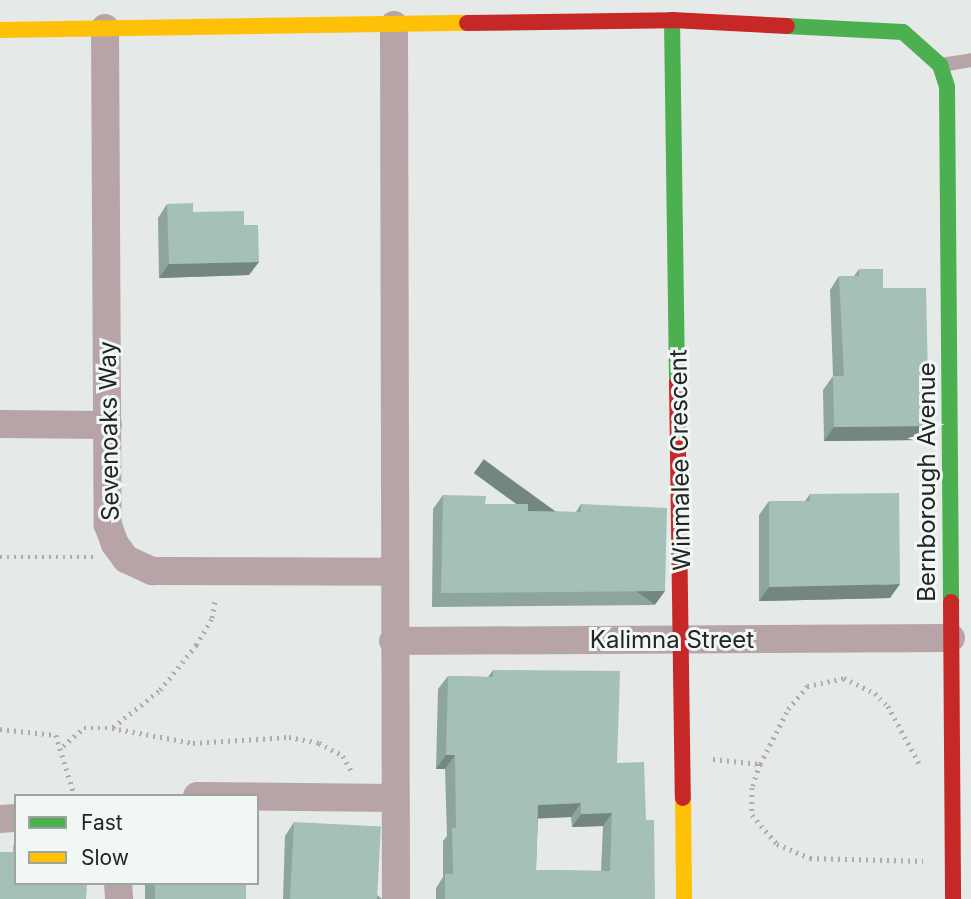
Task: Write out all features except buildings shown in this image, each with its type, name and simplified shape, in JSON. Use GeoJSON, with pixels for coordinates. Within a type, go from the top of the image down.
{"type":"FeatureCollection","features":[{"type":"Feature","properties":{"kind":"street"},"geometry":{"type":"LineString","coordinates":[[0,30],[671,20],[903,32],[940,65]]}},
{"type":"Feature","properties":{"kind":"street","name":"Winmalee Crescent"},"geometry":{"type":"LineString","coordinates":[[671,20],[684,640],[684,899]]}},
{"type":"Feature","properties":{"kind":"street"},"geometry":{"type":"LineString","coordinates":[[394,25],[393,641],[396,899]]}},
{"type":"Feature","properties":{"kind":"street","name":"Sevenoaks Way"},"geometry":{"type":"LineString","coordinates":[[105,28],[108,525],[126,559],[152,571],[182,574],[395,572]]}},
{"type":"Feature","properties":{"kind":"street","name":"Bernborough Avenue"},"geometry":{"type":"LineString","coordinates":[[940,65],[947,88],[953,899]]}},
{"type":"Feature","properties":{"kind":"street"},"geometry":{"type":"LineString","coordinates":[[0,424],[107,425]]}},
{"type":"Feature","properties":{"kind":"street","name":"Kalimna Street"},"geometry":{"type":"LineString","coordinates":[[393,641],[951,638]]}},
{"type":"Feature","properties":{"kind":"street"},"geometry":{"type":"LineString","coordinates":[[259,797],[394,798]]}},
{"type":"Feature","properties":{"kind":"lane"},"geometry":{"type":"LineString","coordinates":[[940,65],[971,60]]}},
{"type":"Feature","properties":{"kind":"path"},"geometry":{"type":"LineString","coordinates":[[0,558],[103,557]]}},
{"type":"Feature","properties":{"kind":"path"},"geometry":{"type":"LineString","coordinates":[[112,728],[160,691],[196,645],[212,618],[215,600]]}},
{"type":"Feature","properties":{"kind":"path"},"geometry":{"type":"LineString","coordinates":[[922,771],[904,729],[876,693],[844,678],[807,686],[788,709],[760,764],[752,788],[752,815],[778,844],[810,858],[938,861]]}},
{"type":"Feature","properties":{"kind":"path"},"geometry":{"type":"LineString","coordinates":[[63,746],[83,728],[112,728],[192,744],[256,737],[319,743],[343,756],[356,784]]}},
{"type":"Feature","properties":{"kind":"path"},"geometry":{"type":"LineString","coordinates":[[0,729],[57,735],[63,746],[62,765],[73,791]]}},
{"type":"Feature","properties":{"kind":"path"},"geometry":{"type":"LineString","coordinates":[[705,759],[760,764]]}},
{"type":"Feature","properties":{"kind":"traffic: fast"},"geometry":{"type":"LineString","coordinates":[[672,20],[677,382]]}},
{"type":"Feature","properties":{"kind":"traffic: fast"},"geometry":{"type":"LineString","coordinates":[[787,26],[903,32],[940,65],[947,87],[951,602]]}},
{"type":"Feature","properties":{"kind":"traffic: slow"},"geometry":{"type":"LineString","coordinates":[[0,30],[467,23]]}},
{"type":"Feature","properties":{"kind":"traffic: slow"},"geometry":{"type":"LineString","coordinates":[[683,798],[684,899]]}},
{"type":"Feature","properties":{"kind":"traffic: jam"},"geometry":{"type":"LineString","coordinates":[[467,23],[672,20],[787,26]]}},
{"type":"Feature","properties":{"kind":"traffic: jam"},"geometry":{"type":"LineString","coordinates":[[677,382],[683,798]]}},
{"type":"Feature","properties":{"kind":"traffic: jam"},"geometry":{"type":"LineString","coordinates":[[951,602],[953,899]]}}]}
